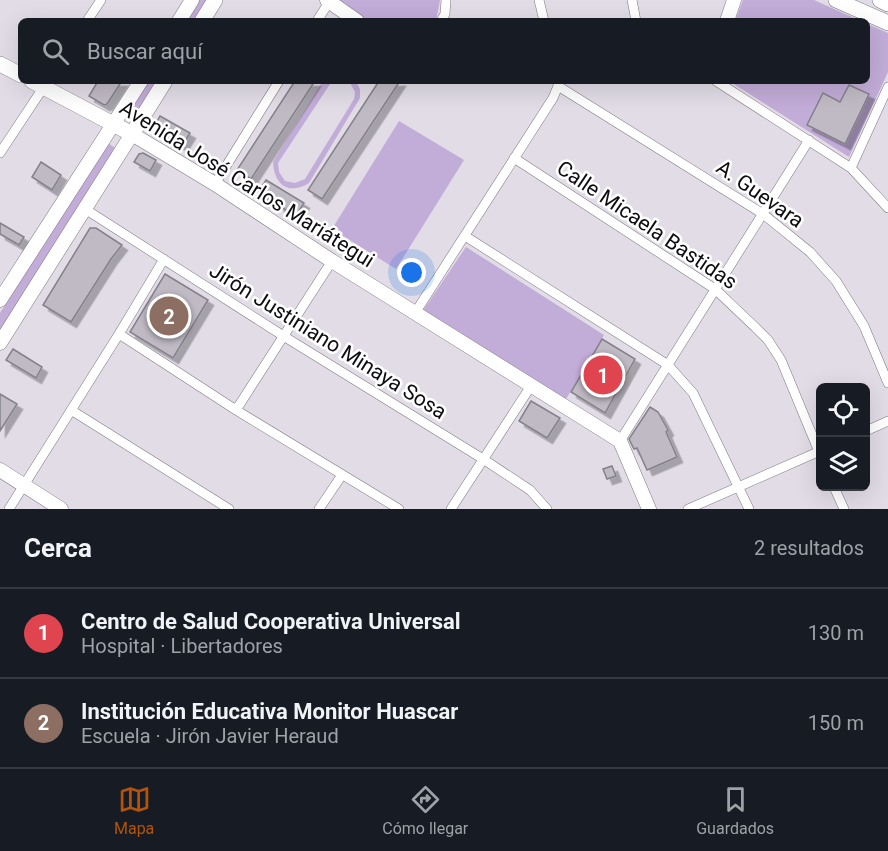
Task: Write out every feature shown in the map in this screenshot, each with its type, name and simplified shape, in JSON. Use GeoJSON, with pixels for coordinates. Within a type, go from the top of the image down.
{"type":"FeatureCollection","features":[{"type":"Feature","properties":{"kind":"main road"},"geometry":{"type":"LineString","coordinates":[[204,18],[215,0]]}},
{"type":"Feature","properties":{"kind":"main road"},"geometry":{"type":"LineString","coordinates":[[836,0],[888,23]]}},
{"type":"Feature","properties":{"kind":"main road"},"geometry":{"type":"LineString","coordinates":[[880,0],[888,4]]}},
{"type":"Feature","properties":{"kind":"main road"},"geometry":{"type":"LineString","coordinates":[[0,64],[18,73]]}},
{"type":"Feature","properties":{"kind":"main road","name":"Avenida José Carlos Mariátegui"},"geometry":{"type":"LineString","coordinates":[[43,84],[132,134]]}},
{"type":"Feature","properties":{"kind":"main road"},"geometry":{"type":"LineString","coordinates":[[132,134],[163,84]]}},
{"type":"Feature","properties":{"kind":"street"},"geometry":{"type":"LineString","coordinates":[[89,18],[101,0]]}},
{"type":"Feature","properties":{"kind":"street"},"geometry":{"type":"LineString","coordinates":[[181,18],[192,0]]}},
{"type":"Feature","properties":{"kind":"street"},"geometry":{"type":"LineString","coordinates":[[443,18],[446,0]]}},
{"type":"Feature","properties":{"kind":"street"},"geometry":{"type":"LineString","coordinates":[[539,0],[543,18]]}},
{"type":"Feature","properties":{"kind":"street"},"geometry":{"type":"LineString","coordinates":[[632,0],[635,18]]}},
{"type":"Feature","properties":{"kind":"street"},"geometry":{"type":"LineString","coordinates":[[728,18],[734,0]]}},
{"type":"Feature","properties":{"kind":"street"},"geometry":{"type":"LineString","coordinates":[[319,18],[328,1],[353,18]]}},
{"type":"Feature","properties":{"kind":"street"},"geometry":{"type":"LineString","coordinates":[[0,153],[40,84]]}},
{"type":"Feature","properties":{"kind":"street"},"geometry":{"type":"LineString","coordinates":[[0,300],[139,84]]}},
{"type":"Feature","properties":{"kind":"street"},"geometry":{"type":"LineString","coordinates":[[214,184],[277,84]]}},
{"type":"Feature","properties":{"kind":"street"},"geometry":{"type":"LineString","coordinates":[[415,313],[553,98],[558,84]]}},
{"type":"Feature","properties":{"kind":"street","name":"A. Guevara"},"geometry":{"type":"LineString","coordinates":[[558,84],[763,214],[810,252],[836,281],[864,326],[888,383]]}},
{"type":"Feature","properties":{"kind":"street"},"geometry":{"type":"LineString","coordinates":[[721,84],[851,168],[888,208]]}},
{"type":"Feature","properties":{"kind":"street"},"geometry":{"type":"LineString","coordinates":[[851,168],[888,87]]}},
{"type":"Feature","properties":{"kind":"street"},"geometry":{"type":"LineString","coordinates":[[0,343],[132,134]]}},
{"type":"Feature","properties":{"kind":"street","name":"Avenida José Carlos Mariátegui"},"geometry":{"type":"LineString","coordinates":[[132,134],[620,441]]}},
{"type":"Feature","properties":{"kind":"street"},"geometry":{"type":"LineString","coordinates":[[649,509],[620,441],[809,140]]}},
{"type":"Feature","properties":{"kind":"street","name":"Calle Micaela Bastidas"},"geometry":{"type":"LineString","coordinates":[[514,158],[715,289],[762,333],[781,360],[816,443]]}},
{"type":"Feature","properties":{"kind":"street","name":"Jirón Justiniano Minaya Sosa"},"geometry":{"type":"LineString","coordinates":[[85,209],[285,337],[483,459],[530,490],[547,509]]}},
{"type":"Feature","properties":{"kind":"street"},"geometry":{"type":"LineString","coordinates":[[465,236],[668,365],[693,393],[749,509]]}},
{"type":"Feature","properties":{"kind":"street"},"geometry":{"type":"LineString","coordinates":[[9,509],[164,259]]}},
{"type":"Feature","properties":{"kind":"street"},"geometry":{"type":"LineString","coordinates":[[236,410],[332,261]]}},
{"type":"Feature","properties":{"kind":"street"},"geometry":{"type":"LineString","coordinates":[[119,334],[236,410],[399,509]]}},
{"type":"Feature","properties":{"kind":"street"},"geometry":{"type":"LineString","coordinates":[[451,509],[531,386]]}},
{"type":"Feature","properties":{"kind":"street"},"geometry":{"type":"LineString","coordinates":[[71,410],[229,509]]}},
{"type":"Feature","properties":{"kind":"street"},"geometry":{"type":"LineString","coordinates":[[870,429],[888,421]]}},
{"type":"Feature","properties":{"kind":"street"},"geometry":{"type":"LineString","coordinates":[[688,509],[816,454]]}},
{"type":"Feature","properties":{"kind":"street"},"geometry":{"type":"LineString","coordinates":[[0,470],[60,509]]}},
{"type":"Feature","properties":{"kind":"street"},"geometry":{"type":"LineString","coordinates":[[319,509],[342,475]]}},
{"type":"Feature","properties":{"kind":"street"},"geometry":{"type":"LineString","coordinates":[[836,491],[844,509]]}},
{"type":"Feature","properties":{"kind":"shaded area"},"geometry":{"type":"Polygon","coordinates":[[[199,0],[211,0],[200,18],[188,18],[199,0]]]}},
{"type":"Feature","properties":{"kind":"shaded area"},"geometry":{"type":"Polygon","coordinates":[[[338,0],[440,0],[437,18],[364,18],[338,0]]]}},
{"type":"Feature","properties":{"kind":"shaded area"},"geometry":{"type":"Polygon","coordinates":[[[743,0],[814,0],[854,18],[736,18],[743,0]]]}},
{"type":"Feature","properties":{"kind":"shaded area"},"geometry":{"type":"Polygon","coordinates":[[[870,25],[888,33],[888,72],[849,157],[734,84],[870,84],[870,25]]]}},
{"type":"Feature","properties":{"kind":"shaded area"},"geometry":{"type":"Polygon","coordinates":[[[145,84],[157,84],[137,115],[129,109],[145,84]]]}},
{"type":"Feature","properties":{"kind":"shaded area"},"geometry":{"type":"Polygon","coordinates":[[[321,84],[330,84],[278,163],[279,172],[285,181],[295,183],[305,179],[354,99],[355,92],[351,84],[357,84],[360,98],[309,183],[295,188],[284,186],[276,176],[273,162],[321,84]]]}},
{"type":"Feature","properties":{"kind":"shaded area"},"geometry":{"type":"Polygon","coordinates":[[[399,121],[464,160],[396,269],[332,229],[399,121]]]}},
{"type":"Feature","properties":{"kind":"shaded area"},"geometry":{"type":"Polygon","coordinates":[[[108,143],[115,148],[0,331],[0,313],[108,143]]]}},
{"type":"Feature","properties":{"kind":"shaded area"},"geometry":{"type":"Polygon","coordinates":[[[466,247],[604,335],[566,399],[422,312],[466,247]]]}},
{"type":"Feature","properties":{"kind":"building"},"geometry":{"type":"Polygon","coordinates":[[[96,84],[120,84],[107,104],[104,105],[89,96],[96,84]]]}},
{"type":"Feature","properties":{"kind":"building"},"geometry":{"type":"Polygon","coordinates":[[[293,84],[313,84],[251,179],[237,170],[293,84]]]}},
{"type":"Feature","properties":{"kind":"building"},"geometry":{"type":"Polygon","coordinates":[[[377,84],[398,84],[322,199],[308,190],[377,84]]]}},
{"type":"Feature","properties":{"kind":"building"},"geometry":{"type":"Polygon","coordinates":[[[849,85],[869,94],[845,144],[807,125],[823,93],[840,102],[849,85]]]}},
{"type":"Feature","properties":{"kind":"building"},"geometry":{"type":"Polygon","coordinates":[[[160,116],[190,133],[182,146],[153,129],[160,116]]]}},
{"type":"Feature","properties":{"kind":"building"},"geometry":{"type":"Polygon","coordinates":[[[143,153],[156,160],[150,171],[134,162],[139,154],[143,153]]]}},
{"type":"Feature","properties":{"kind":"building"},"geometry":{"type":"Polygon","coordinates":[[[41,162],[61,175],[52,190],[32,177],[41,162]]]}},
{"type":"Feature","properties":{"kind":"building"},"geometry":{"type":"Polygon","coordinates":[[[266,180],[304,203],[296,216],[258,193],[266,180]]]}},
{"type":"Feature","properties":{"kind":"building"},"geometry":{"type":"Polygon","coordinates":[[[0,223],[24,237],[19,245],[0,234],[0,223]]]}},
{"type":"Feature","properties":{"kind":"building"},"geometry":{"type":"Polygon","coordinates":[[[90,228],[96,228],[122,245],[71,322],[43,305],[90,228]]]}},
{"type":"Feature","properties":{"kind":"building"},"geometry":{"type":"Polygon","coordinates":[[[165,274],[208,300],[173,358],[130,332],[165,274]]]}},
{"type":"Feature","properties":{"kind":"building"},"geometry":{"type":"Polygon","coordinates":[[[602,339],[635,359],[605,413],[571,392],[602,339]]]}},
{"type":"Feature","properties":{"kind":"building"},"geometry":{"type":"Polygon","coordinates":[[[13,349],[42,367],[36,378],[6,360],[13,349]]]}},
{"type":"Feature","properties":{"kind":"building"},"geometry":{"type":"Polygon","coordinates":[[[0,394],[17,404],[0,431],[0,394]]]}},
{"type":"Feature","properties":{"kind":"building"},"geometry":{"type":"Polygon","coordinates":[[[531,401],[560,418],[547,438],[519,421],[531,401]]]}},
{"type":"Feature","properties":{"kind":"building"},"geometry":{"type":"Polygon","coordinates":[[[650,407],[658,412],[668,430],[666,432],[677,457],[647,470],[637,448],[634,449],[629,439],[650,407]]]}},
{"type":"Feature","properties":{"kind":"building"},"geometry":{"type":"Polygon","coordinates":[[[612,466],[616,476],[607,479],[603,469],[612,466]]]}},
{"type":"Feature","properties":{"kind":"place","name":"Institución Educativa Monitor Huascar"},"geometry":{"type":"Point","coordinates":[169,316]}},
{"type":"Feature","properties":{"kind":"place","name":"Centro de Salud Cooperativa Universal"},"geometry":{"type":"Point","coordinates":[603,375]}}]}
